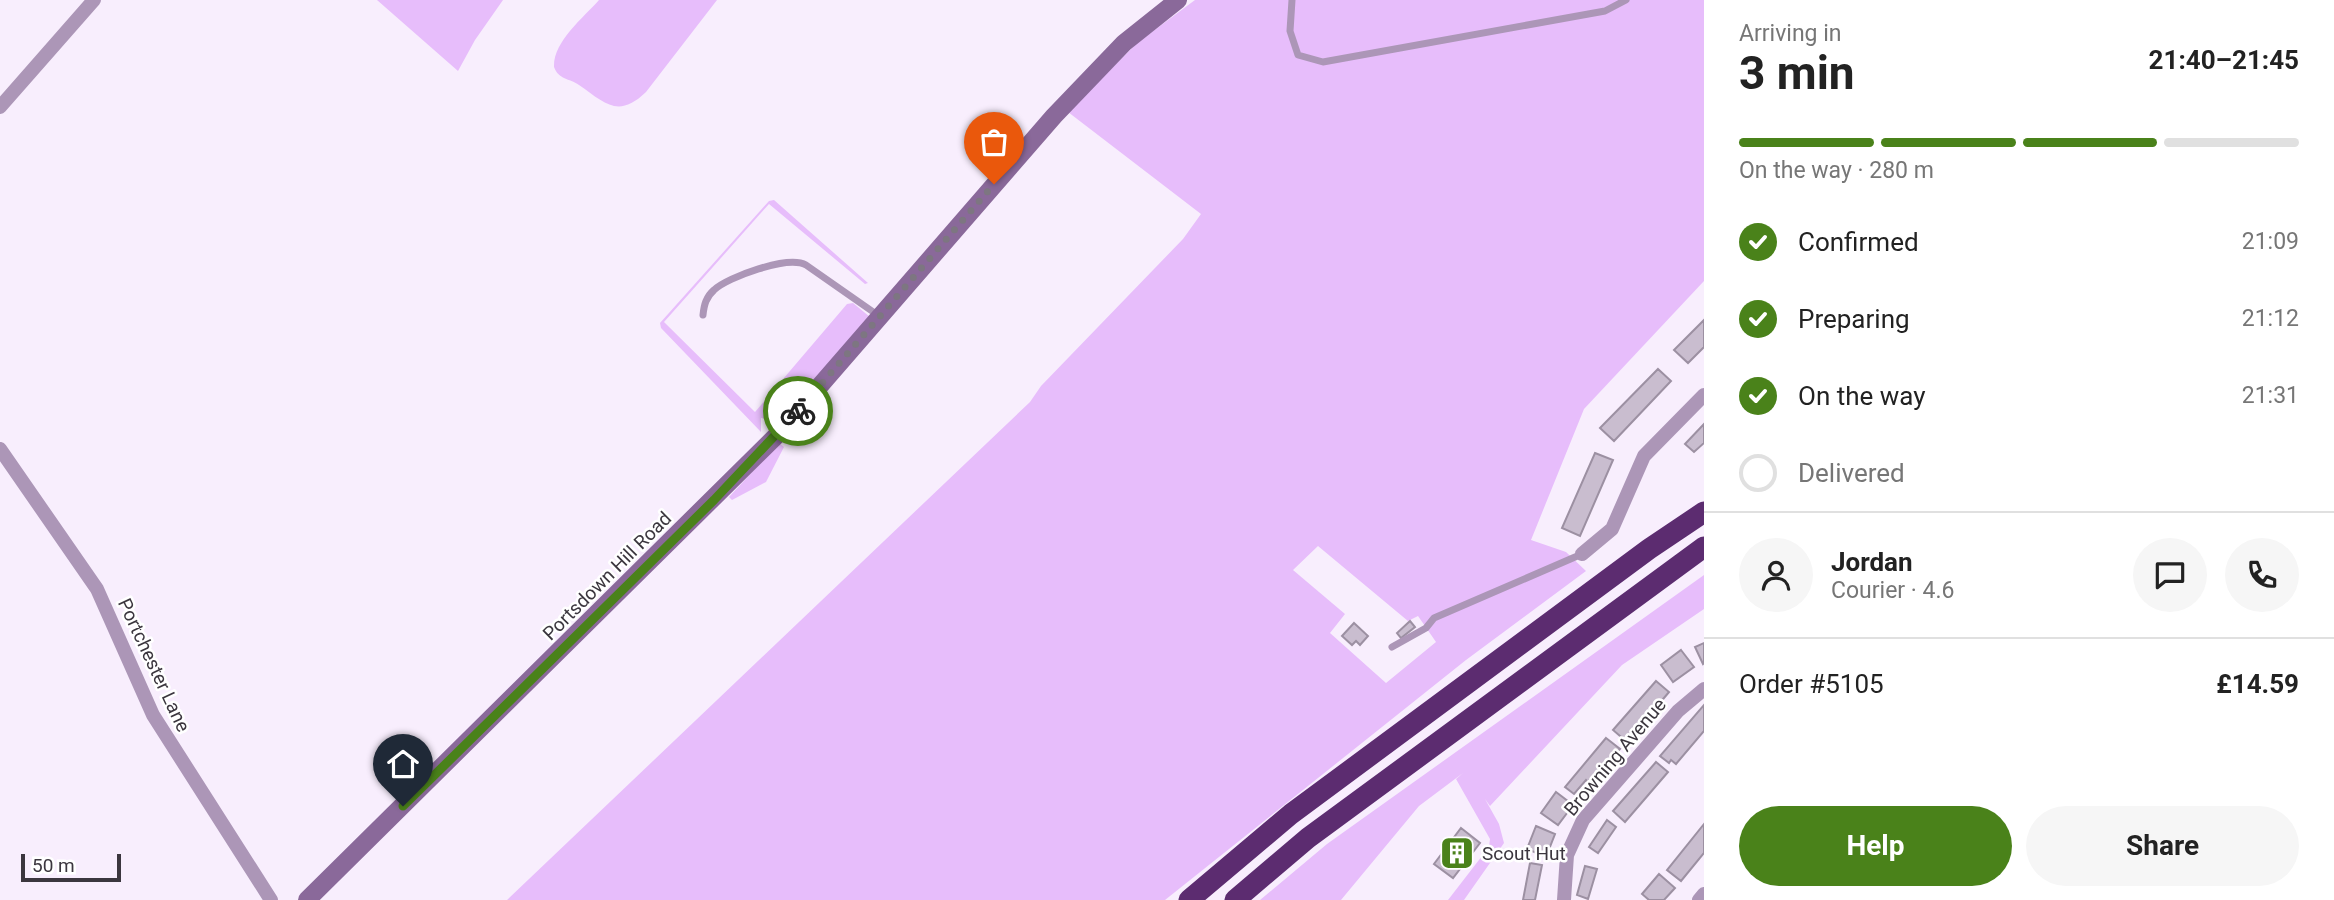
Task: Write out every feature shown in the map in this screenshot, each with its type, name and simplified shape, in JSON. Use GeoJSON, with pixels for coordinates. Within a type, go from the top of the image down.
{"type":"FeatureCollection","features":[{"type":"Feature","properties":{"kind":"highway"},"geometry":{"type":"LineString","coordinates":[[1189,900],[1291,814],[1649,549],[1704,512]]}},
{"type":"Feature","properties":{"kind":"highway"},"geometry":{"type":"LineString","coordinates":[[1235,900],[1308,838],[1704,547]]}},
{"type":"Feature","properties":{"kind":"street"},"geometry":{"type":"LineString","coordinates":[[0,107],[94,0]]}},
{"type":"Feature","properties":{"kind":"street","name":"Portsdown Hill Road"},"geometry":{"type":"LineString","coordinates":[[307,900],[778,434],[1098,68],[1150,20],[1178,0]]}},
{"type":"Feature","properties":{"kind":"street"},"geometry":{"type":"LineString","coordinates":[[1581,554],[1612,529],[1644,456],[1704,395]]}},
{"type":"Feature","properties":{"kind":"street","name":"Portchester Lane"},"geometry":{"type":"LineString","coordinates":[[0,449],[97,589],[153,715],[271,900]]}},
{"type":"Feature","properties":{"kind":"street","name":"Browning Avenue"},"geometry":{"type":"LineString","coordinates":[[1563,900],[1567,855],[1583,820],[1678,711],[1704,689]]}},
{"type":"Feature","properties":{"kind":"street"},"geometry":{"type":"LineString","coordinates":[[1699,900],[1704,894]]}},
{"type":"Feature","properties":{"kind":"lane"},"geometry":{"type":"LineString","coordinates":[[1292,0],[1292,43],[1298,55],[1323,62],[1605,12],[1626,0]]}},
{"type":"Feature","properties":{"kind":"lane"},"geometry":{"type":"LineString","coordinates":[[704,315],[706,299],[720,285],[792,260],[806,265],[880,317]]}},
{"type":"Feature","properties":{"kind":"lane"},"geometry":{"type":"LineString","coordinates":[[1392,647],[1426,628],[1434,618],[1581,554]]}},
{"type":"Feature","properties":{"kind":"shaded area"},"geometry":{"type":"Polygon","coordinates":[[[377,0],[503,0],[475,40],[458,71],[377,0]]]}},
{"type":"Feature","properties":{"kind":"shaded area"},"geometry":{"type":"Polygon","coordinates":[[[599,0],[717,0],[646,92],[627,105],[619,106],[604,102],[561,77],[554,67],[558,49],[564,40],[599,0]]]}},
{"type":"Feature","properties":{"kind":"shaded area"},"geometry":{"type":"Polygon","coordinates":[[[1195,0],[1704,0],[1704,281],[1584,409],[1531,540],[1566,552],[1586,571],[1466,660],[1165,900],[507,900],[1030,402],[1041,386],[1183,239],[1201,214],[1068,112],[1137,43],[1195,0]],[[1318,546],[1293,570],[1345,614],[1330,633],[1386,683],[1436,642],[1418,616],[1408,621],[1318,546]]]}},
{"type":"Feature","properties":{"kind":"shaded area"},"geometry":{"type":"Polygon","coordinates":[[[774,200],[868,283],[865,284],[769,204],[664,322],[755,412],[847,304],[853,303],[870,317],[775,429],[773,420],[761,418],[761,432],[661,328],[660,323],[769,201],[774,200]]]}},
{"type":"Feature","properties":{"kind":"shaded area"},"geometry":{"type":"Polygon","coordinates":[[[779,443],[784,447],[766,482],[732,500],[729,497],[779,443]]]}},
{"type":"Feature","properties":{"kind":"shaded area"},"geometry":{"type":"Polygon","coordinates":[[[1704,575],[1704,609],[1622,665],[1490,806],[1485,799],[1499,824],[1504,843],[1464,900],[1448,900],[1489,847],[1490,839],[1456,779],[1463,773],[1419,806],[1341,900],[1260,900],[1327,844],[1704,575]]]}},
{"type":"Feature","properties":{"kind":"building"},"geometry":{"type":"Polygon","coordinates":[[[1704,320],[1704,347],[1688,363],[1674,350],[1704,320]]]}},
{"type":"Feature","properties":{"kind":"building"},"geometry":{"type":"Polygon","coordinates":[[[1658,369],[1671,381],[1614,441],[1600,428],[1658,369]]]}},
{"type":"Feature","properties":{"kind":"building"},"geometry":{"type":"Polygon","coordinates":[[[1704,424],[1704,443],[1694,452],[1685,444],[1704,424]]]}},
{"type":"Feature","properties":{"kind":"building"},"geometry":{"type":"Polygon","coordinates":[[[1595,453],[1613,460],[1580,536],[1562,528],[1595,453]]]}},
{"type":"Feature","properties":{"kind":"building"},"geometry":{"type":"Polygon","coordinates":[[[1410,621],[1415,627],[1401,638],[1397,633],[1410,621]]]}},
{"type":"Feature","properties":{"kind":"building"},"geometry":{"type":"Polygon","coordinates":[[[1354,623],[1368,636],[1360,645],[1356,641],[1352,645],[1342,636],[1354,623]]]}},
{"type":"Feature","properties":{"kind":"building"},"geometry":{"type":"Polygon","coordinates":[[[1704,643],[1704,663],[1703,664],[1695,647],[1704,643]]]}},
{"type":"Feature","properties":{"kind":"building"},"geometry":{"type":"Polygon","coordinates":[[[1681,650],[1694,667],[1673,682],[1661,665],[1681,650]]]}},
{"type":"Feature","properties":{"kind":"building"},"geometry":{"type":"Polygon","coordinates":[[[1656,681],[1669,692],[1627,742],[1613,730],[1656,681]]]}},
{"type":"Feature","properties":{"kind":"building"},"geometry":{"type":"Polygon","coordinates":[[[1704,705],[1704,731],[1676,764],[1671,760],[1669,763],[1660,756],[1704,705]]]}},
{"type":"Feature","properties":{"kind":"building"},"geometry":{"type":"Polygon","coordinates":[[[1606,738],[1620,749],[1590,784],[1586,780],[1574,794],[1565,787],[1606,738]]]}},
{"type":"Feature","properties":{"kind":"building"},"geometry":{"type":"Polygon","coordinates":[[[1656,762],[1668,772],[1625,822],[1613,811],[1656,762]]]}},
{"type":"Feature","properties":{"kind":"building"},"geometry":{"type":"Polygon","coordinates":[[[1556,792],[1573,805],[1558,825],[1541,813],[1556,792]]]}},
{"type":"Feature","properties":{"kind":"building"},"geometry":{"type":"Polygon","coordinates":[[[1607,820],[1616,827],[1598,853],[1589,847],[1607,820]]]}},
{"type":"Feature","properties":{"kind":"building"},"geometry":{"type":"Polygon","coordinates":[[[1704,824],[1704,853],[1681,881],[1667,870],[1704,824]]]}},
{"type":"Feature","properties":{"kind":"building"},"geometry":{"type":"Polygon","coordinates":[[[1536,826],[1555,834],[1546,857],[1527,849],[1536,826]]]}},
{"type":"Feature","properties":{"kind":"building","name":"Scout Hut"},"geometry":{"type":"Polygon","coordinates":[[[1461,828],[1480,843],[1453,878],[1434,864],[1461,828]]]}},
{"type":"Feature","properties":{"kind":"building"},"geometry":{"type":"Polygon","coordinates":[[[1530,863],[1542,865],[1535,900],[1523,900],[1530,863]]]}},
{"type":"Feature","properties":{"kind":"building"},"geometry":{"type":"Polygon","coordinates":[[[1585,866],[1597,869],[1588,899],[1577,895],[1585,866]]]}},
{"type":"Feature","properties":{"kind":"building"},"geometry":{"type":"Polygon","coordinates":[[[1659,874],[1675,888],[1664,900],[1649,900],[1642,894],[1659,874]]]}},
{"type":"Feature","properties":{"kind":"way so far"},"geometry":{"type":"LineString","coordinates":[[798,411],[994,184]]}},
{"type":"Feature","properties":{"kind":"place","name":"Scout Hut"},"geometry":{"type":"Point","coordinates":[1457,853]}},
{"type":"Feature","properties":{"kind":"route"},"geometry":{"type":"LineString","coordinates":[[403,806],[714,500],[798,411]]}}]}
